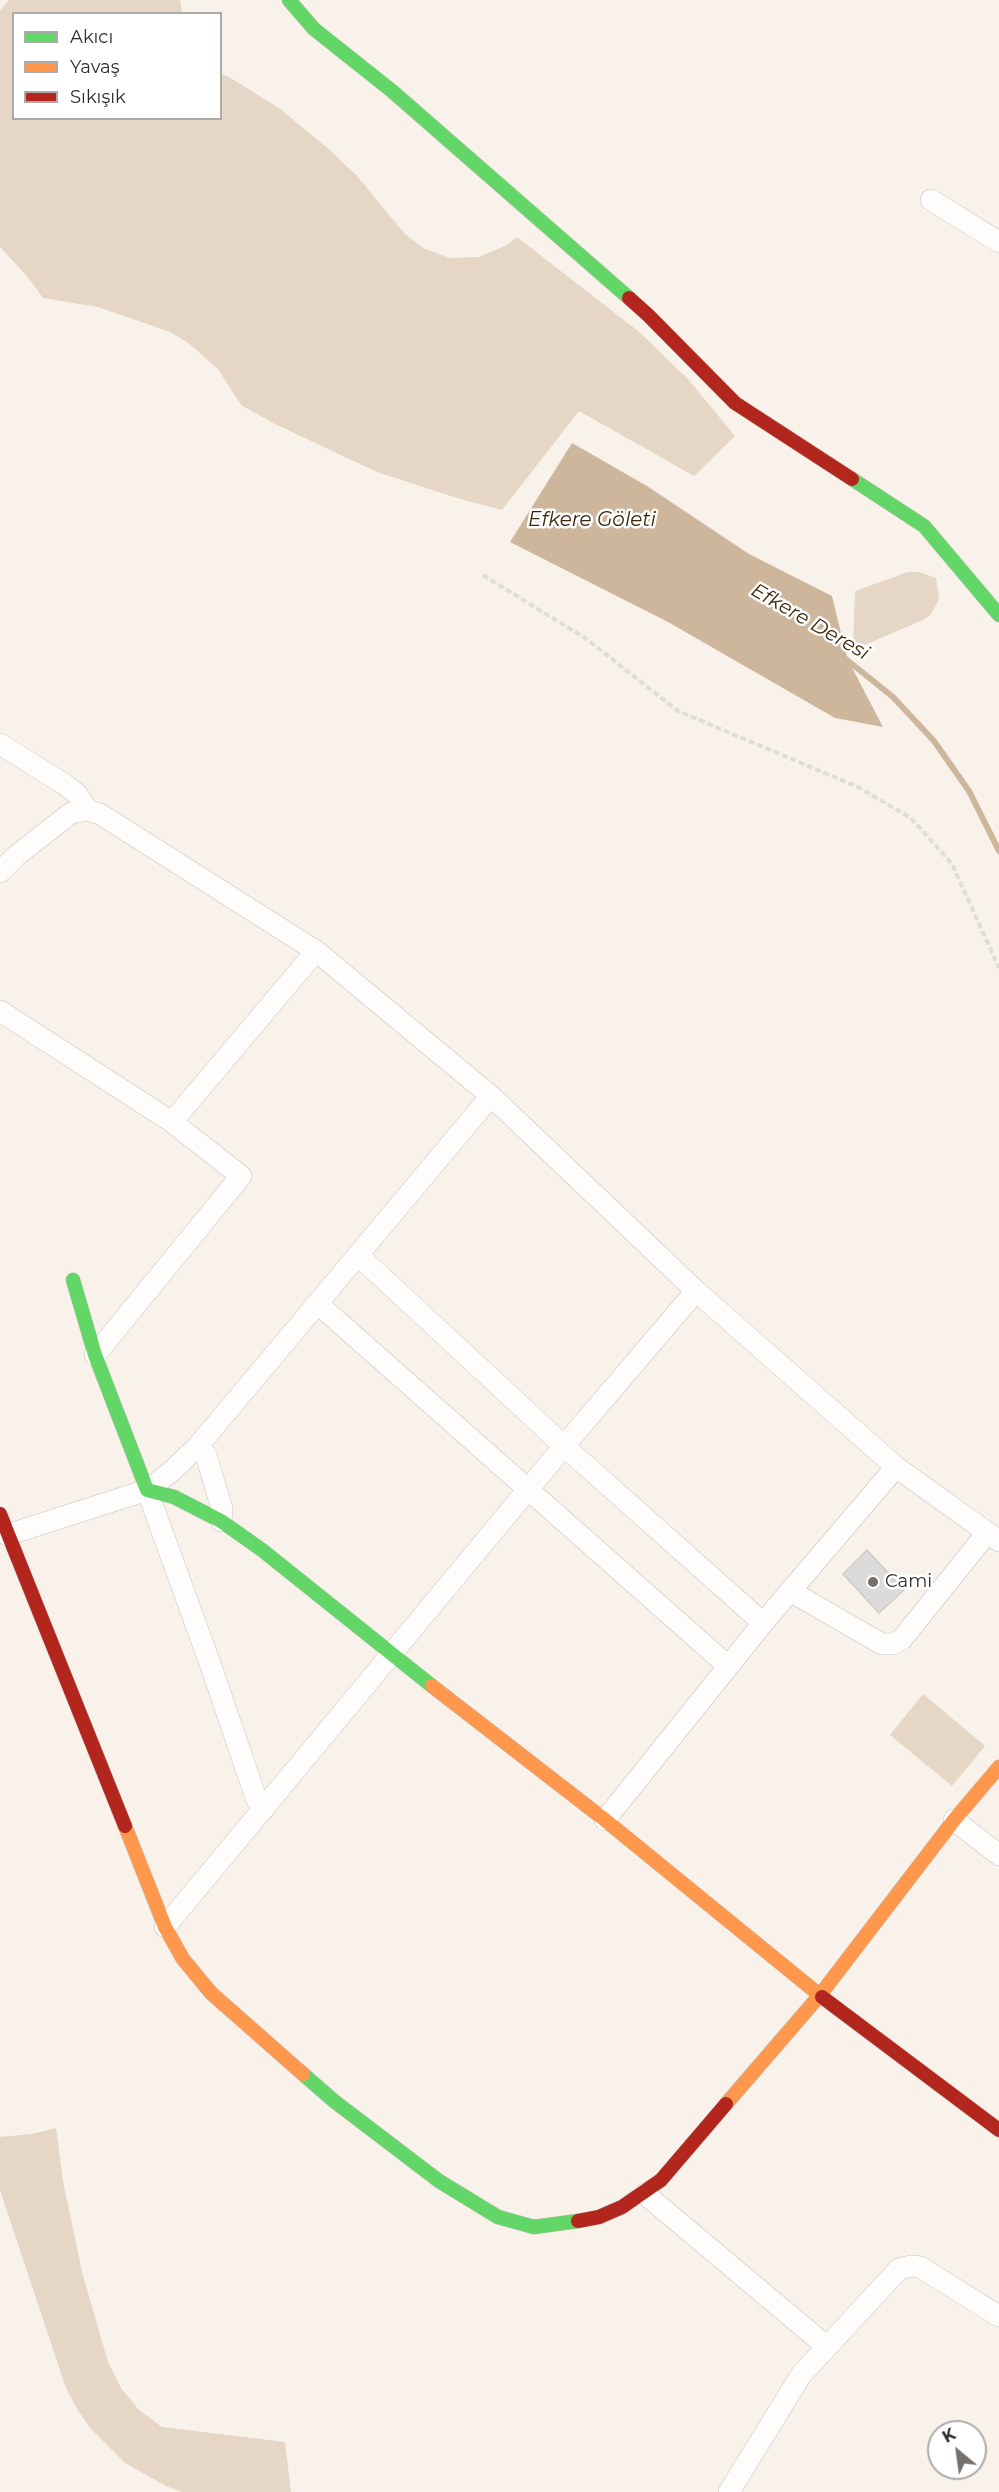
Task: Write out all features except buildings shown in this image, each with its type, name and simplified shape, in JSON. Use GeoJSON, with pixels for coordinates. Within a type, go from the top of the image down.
{"type":"FeatureCollection","features":[{"type":"Feature","properties":{"kind":"street"},"geometry":{"type":"LineString","coordinates":[[289,0],[314,29],[392,91],[648,315],[735,403],[924,526],[999,615]]}},
{"type":"Feature","properties":{"kind":"street"},"geometry":{"type":"LineString","coordinates":[[931,200],[999,242]]}},
{"type":"Feature","properties":{"kind":"street"},"geometry":{"type":"LineString","coordinates":[[0,744],[64,784],[76,794],[87,810]]}},
{"type":"Feature","properties":{"kind":"street"},"geometry":{"type":"LineString","coordinates":[[0,872],[55,824],[71,813],[87,810],[108,818],[316,951],[491,1096],[696,1291],[896,1467],[993,1537],[902,1639],[893,1644],[882,1644],[790,1591]]}},
{"type":"Feature","properties":{"kind":"street"},"geometry":{"type":"LineString","coordinates":[[172,1122],[316,951]]}},
{"type":"Feature","properties":{"kind":"street"},"geometry":{"type":"LineString","coordinates":[[0,1011],[172,1122],[240,1176],[95,1355]]}},
{"type":"Feature","properties":{"kind":"street"},"geometry":{"type":"LineString","coordinates":[[7,1536],[147,1490],[172,1471],[198,1446],[491,1096]]}},
{"type":"Feature","properties":{"kind":"street"},"geometry":{"type":"LineString","coordinates":[[359,1256],[564,1446],[763,1623]]}},
{"type":"Feature","properties":{"kind":"street"},"geometry":{"type":"LineString","coordinates":[[73,1280],[95,1355],[212,1668],[256,1798],[263,1810]]}},
{"type":"Feature","properties":{"kind":"street"},"geometry":{"type":"LineString","coordinates":[[165,1927],[564,1446],[696,1291]]}},
{"type":"Feature","properties":{"kind":"street"},"geometry":{"type":"LineString","coordinates":[[317,1303],[527,1491],[728,1666]]}},
{"type":"Feature","properties":{"kind":"street"},"geometry":{"type":"LineString","coordinates":[[198,1446],[206,1455],[222,1509],[221,1521]]}},
{"type":"Feature","properties":{"kind":"street"},"geometry":{"type":"LineString","coordinates":[[605,1820],[763,1623],[896,1467]]}},
{"type":"Feature","properties":{"kind":"street"},"geometry":{"type":"LineString","coordinates":[[147,1490],[174,1497],[221,1521],[262,1550],[392,1655],[605,1820],[820,1995],[999,2130]]}},
{"type":"Feature","properties":{"kind":"street"},"geometry":{"type":"LineString","coordinates":[[0,1514],[165,1927],[183,1959],[220,2001],[334,2101],[439,2181],[498,2217],[534,2227],[561,2225],[599,2217],[645,2194],[661,2180],[820,1995],[954,1820],[999,1767]]}},
{"type":"Feature","properties":{"kind":"street"},"geometry":{"type":"LineString","coordinates":[[954,1820],[999,1855]]}},
{"type":"Feature","properties":{"kind":"street"},"geometry":{"type":"LineString","coordinates":[[645,2194],[826,2346]]}},
{"type":"Feature","properties":{"kind":"street"},"geometry":{"type":"LineString","coordinates":[[729,2492],[801,2375],[899,2269],[911,2266],[920,2267],[999,2316]]}},
{"type":"Feature","properties":{"kind":"path"},"geometry":{"type":"LineString","coordinates":[[483,575],[585,638],[678,711],[858,787],[911,818],[952,864],[999,968]]}},
{"type":"Feature","properties":{"kind":"shaded area"},"geometry":{"type":"Polygon","coordinates":[[[9,0],[180,0],[182,12],[12,12],[12,120],[222,120],[222,74],[229,77],[279,108],[330,150],[357,176],[405,234],[425,249],[450,258],[479,257],[505,246],[517,237],[638,331],[688,379],[735,436],[694,476],[579,411],[502,510],[377,472],[273,423],[241,405],[218,369],[187,342],[170,332],[98,307],[43,298],[27,276],[0,247],[0,11],[9,0]]]}},
{"type":"Feature","properties":{"kind":"shaded area"},"geometry":{"type":"Polygon","coordinates":[[[908,572],[919,572],[936,578],[939,599],[931,614],[925,619],[853,650],[855,591],[908,572]]]}},
{"type":"Feature","properties":{"kind":"shaded area"},"geometry":{"type":"Polygon","coordinates":[[[923,1694],[985,1746],[952,1786],[890,1735],[923,1694]]]}},
{"type":"Feature","properties":{"kind":"shaded area"},"geometry":{"type":"Polygon","coordinates":[[[56,2128],[63,2181],[82,2272],[108,2362],[121,2388],[139,2410],[162,2427],[285,2442],[291,2492],[182,2492],[166,2486],[125,2463],[91,2429],[77,2409],[66,2388],[0,2190],[0,2137],[32,2134],[56,2128]]]}},
{"type":"Feature","properties":{"kind":"water","name":"Efkere Göleti"},"geometry":{"type":"Polygon","coordinates":[[[572,443],[647,486],[749,554],[832,596],[847,658],[883,727],[835,718],[668,622],[510,542],[572,443]]]}},
{"type":"Feature","properties":{"kind":"waterway","name":"Efkere Deresi"},"geometry":{"type":"LineString","coordinates":[[842,656],[893,697],[934,741],[969,791],[999,851]]}},
{"type":"Feature","properties":{"kind":"traffic: fast"},"geometry":{"type":"LineString","coordinates":[[289,0],[314,29],[392,91],[629,298]]}},
{"type":"Feature","properties":{"kind":"traffic: fast"},"geometry":{"type":"LineString","coordinates":[[852,479],[924,526],[999,615]]}},
{"type":"Feature","properties":{"kind":"traffic: fast"},"geometry":{"type":"LineString","coordinates":[[73,1280],[95,1355],[147,1490],[174,1497],[221,1521],[262,1550],[432,1686]]}},
{"type":"Feature","properties":{"kind":"traffic: fast"},"geometry":{"type":"LineString","coordinates":[[303,2074],[334,2101],[439,2181],[498,2217],[534,2227],[578,2221]]}},
{"type":"Feature","properties":{"kind":"traffic: slow"},"geometry":{"type":"LineString","coordinates":[[432,1686],[605,1820],[822,1997]]}},
{"type":"Feature","properties":{"kind":"traffic: slow"},"geometry":{"type":"LineString","coordinates":[[726,2104],[820,1995],[954,1820],[999,1767]]}},
{"type":"Feature","properties":{"kind":"traffic: slow"},"geometry":{"type":"LineString","coordinates":[[125,1826],[165,1927],[183,1959],[211,1993],[303,2074]]}},
{"type":"Feature","properties":{"kind":"traffic: jam"},"geometry":{"type":"LineString","coordinates":[[629,298],[735,403],[852,479]]}},
{"type":"Feature","properties":{"kind":"traffic: jam"},"geometry":{"type":"LineString","coordinates":[[0,1514],[125,1826]]}},
{"type":"Feature","properties":{"kind":"traffic: jam"},"geometry":{"type":"LineString","coordinates":[[822,1997],[999,2130]]}},
{"type":"Feature","properties":{"kind":"traffic: jam"},"geometry":{"type":"LineString","coordinates":[[578,2221],[599,2217],[622,2207],[661,2180],[726,2104]]}},
{"type":"Feature","properties":{"kind":"place","name":"Cami"},"geometry":{"type":"Point","coordinates":[873,1582]}}]}
